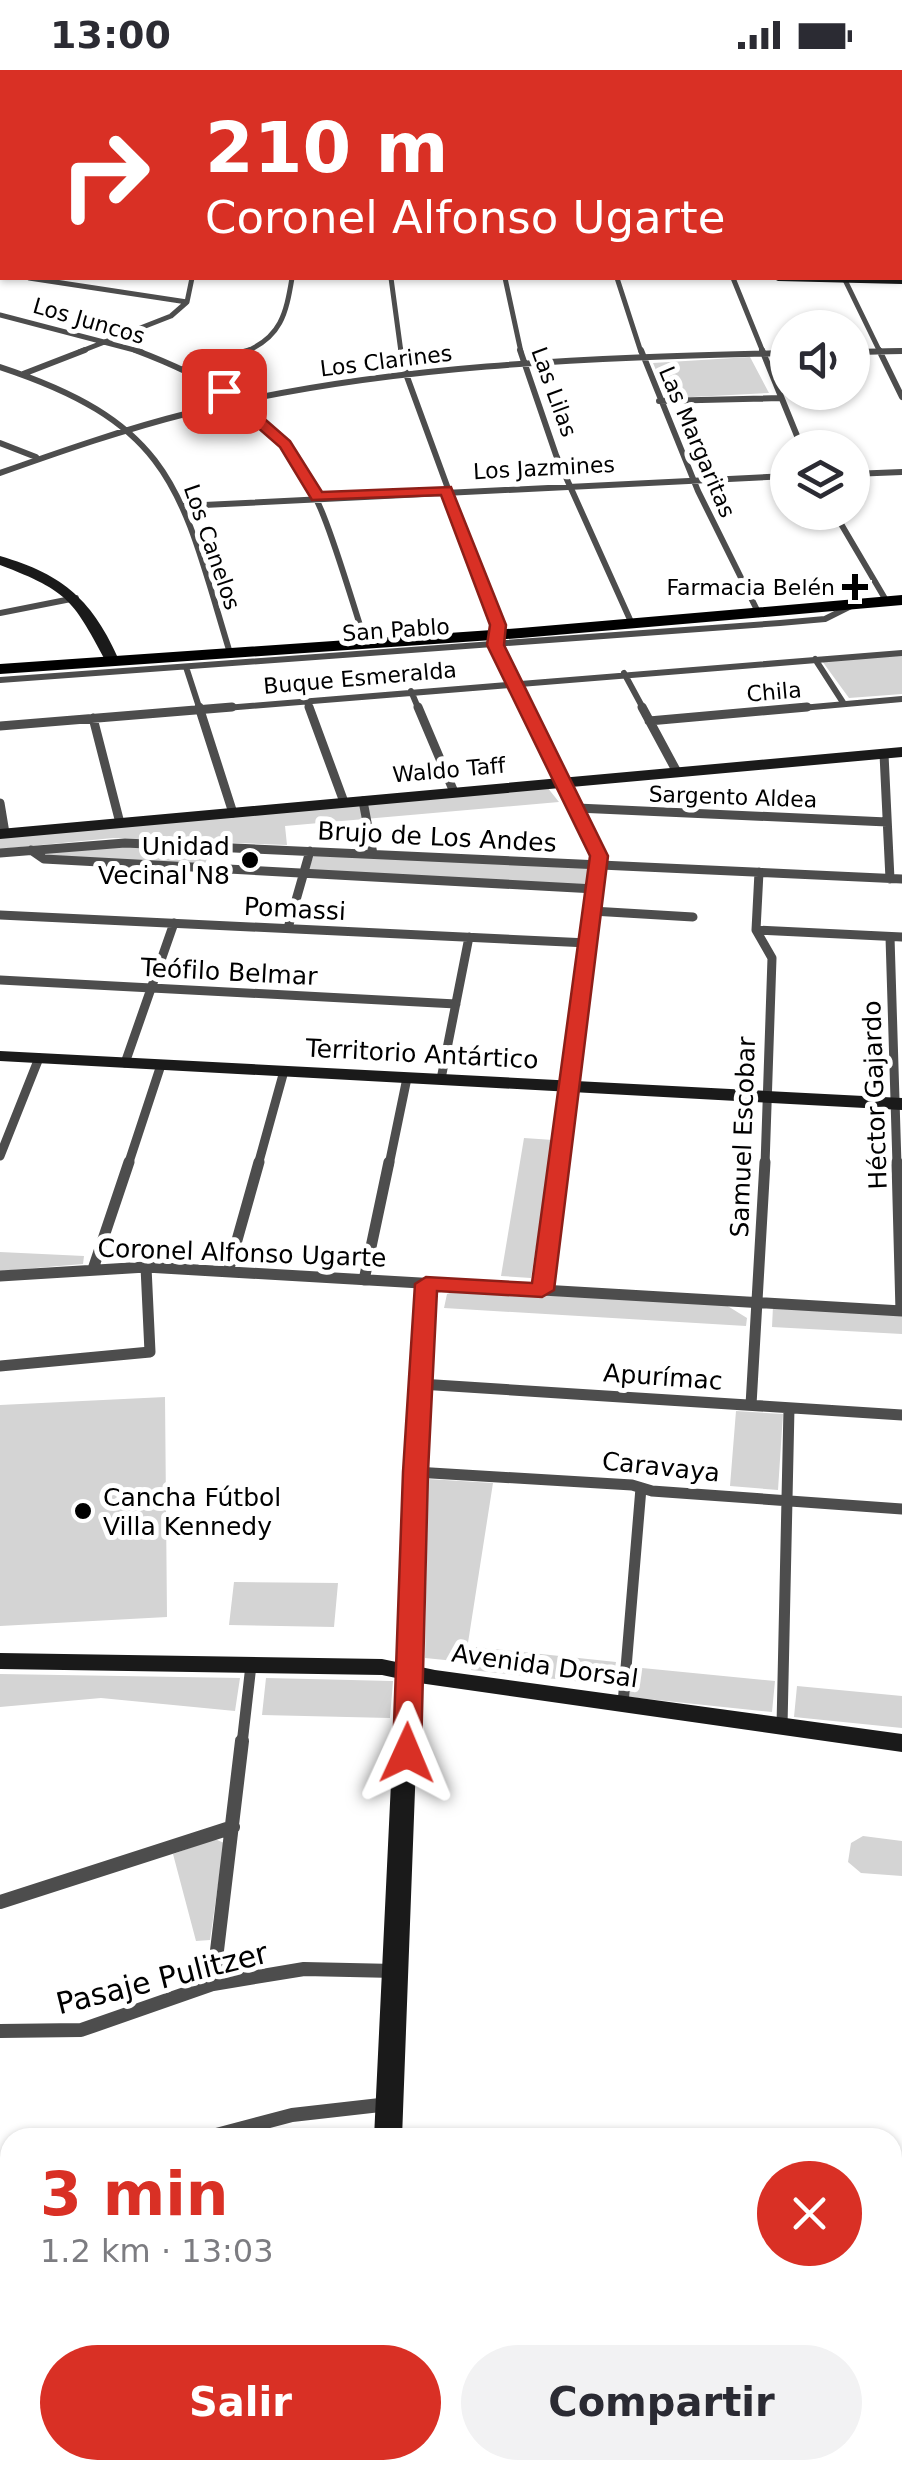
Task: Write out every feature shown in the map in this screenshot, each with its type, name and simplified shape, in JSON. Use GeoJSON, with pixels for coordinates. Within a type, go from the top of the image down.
{"type":"FeatureCollection","features":[{"type":"Feature","properties":{"kind":"main road","name":"San Pablo"},"geometry":{"type":"LineString","coordinates":[[0,669],[366,644],[496,640],[894,601]]}},
{"type":"Feature","properties":{"kind":"street"},"geometry":{"type":"LineString","coordinates":[[42,280],[187,302]]}},
{"type":"Feature","properties":{"kind":"street"},"geometry":{"type":"LineString","coordinates":[[22,374],[163,320],[187,302],[192,280]]}},
{"type":"Feature","properties":{"kind":"street"},"geometry":{"type":"LineString","coordinates":[[182,370],[233,355],[268,339],[284,318],[292,280]]}},
{"type":"Feature","properties":{"kind":"street"},"geometry":{"type":"LineString","coordinates":[[392,280],[395,323],[406,374],[498,625],[496,640],[513,682],[598,850],[542,1290]]}},
{"type":"Feature","properties":{"kind":"street","name":"Las Lilas"},"geometry":{"type":"LineString","coordinates":[[506,280],[524,364],[570,484],[632,624]]}},
{"type":"Feature","properties":{"kind":"street","name":"Las Margaritas"},"geometry":{"type":"LineString","coordinates":[[618,280],[641,357],[692,479],[760,614]]}},
{"type":"Feature","properties":{"kind":"street"},"geometry":{"type":"LineString","coordinates":[[734,280],[770,372]]}},
{"type":"Feature","properties":{"kind":"street"},"geometry":{"type":"LineString","coordinates":[[845,280],[902,397]]}},
{"type":"Feature","properties":{"kind":"street","name":"Los Juncos"},"geometry":{"type":"LineString","coordinates":[[0,315],[112,341],[182,370],[238,401],[290,450],[317,497],[366,644]]}},
{"type":"Feature","properties":{"kind":"street"},"geometry":{"type":"LineString","coordinates":[[870,351],[902,351]]}},
{"type":"Feature","properties":{"kind":"street","name":"Los Clarines"},"geometry":{"type":"LineString","coordinates":[[0,473],[125,427],[238,401],[406,374],[641,357],[770,353]]}},
{"type":"Feature","properties":{"kind":"street","name":"Los Canelos"},"geometry":{"type":"LineString","coordinates":[[0,367],[76,398],[125,427],[164,470],[183,506],[230,653]]}},
{"type":"Feature","properties":{"kind":"street"},"geometry":{"type":"LineString","coordinates":[[659,401],[770,398]]}},
{"type":"Feature","properties":{"kind":"street"},"geometry":{"type":"LineString","coordinates":[[0,443],[37,458]]}},
{"type":"Feature","properties":{"kind":"street"},"geometry":{"type":"LineString","coordinates":[[870,473],[902,472]]}},
{"type":"Feature","properties":{"kind":"street","name":"Los Jazmines"},"geometry":{"type":"LineString","coordinates":[[183,506],[770,477]]}},
{"type":"Feature","properties":{"kind":"street"},"geometry":{"type":"LineString","coordinates":[[846,530],[894,601]]}},
{"type":"Feature","properties":{"kind":"street"},"geometry":{"type":"LineString","coordinates":[[0,560],[36,574],[77,598],[92,616],[112,662]]}},
{"type":"Feature","properties":{"kind":"street"},"geometry":{"type":"LineString","coordinates":[[0,613],[77,598]]}},
{"type":"Feature","properties":{"kind":"street","name":"San Pablo"},"geometry":{"type":"LineString","coordinates":[[0,680],[496,640],[816,620],[851,606]]}},
{"type":"Feature","properties":{"kind":"street","name":"Buque Esmeralda"},"geometry":{"type":"LineString","coordinates":[[0,726],[902,653]]}},
{"type":"Feature","properties":{"kind":"street"},"geometry":{"type":"LineString","coordinates":[[815,659],[844,704]]}},
{"type":"Feature","properties":{"kind":"street"},"geometry":{"type":"LineString","coordinates":[[186,667],[232,812]]}},
{"type":"Feature","properties":{"kind":"street"},"geometry":{"type":"LineString","coordinates":[[624,673],[677,772]]}},
{"type":"Feature","properties":{"kind":"street"},"geometry":{"type":"LineString","coordinates":[[411,691],[454,792]]}},
{"type":"Feature","properties":{"kind":"street","name":"Chila"},"geometry":{"type":"LineString","coordinates":[[649,720],[902,698]]}},
{"type":"Feature","properties":{"kind":"street"},"geometry":{"type":"LineString","coordinates":[[306,700],[344,802]]}},
{"type":"Feature","properties":{"kind":"street"},"geometry":{"type":"LineString","coordinates":[[94,718],[120,823]]}},
{"type":"Feature","properties":{"kind":"street","name":"Waldo Taff"},"geometry":{"type":"LineString","coordinates":[[2,834],[902,752]]}},
{"type":"Feature","properties":{"kind":"street"},"geometry":{"type":"LineString","coordinates":[[884,754],[890,878]]}},
{"type":"Feature","properties":{"kind":"street"},"geometry":{"type":"LineString","coordinates":[[362,801],[374,854]]}},
{"type":"Feature","properties":{"kind":"street"},"geometry":{"type":"LineString","coordinates":[[0,803],[2,834]]}},
{"type":"Feature","properties":{"kind":"street","name":"Sargento Aldea"},"geometry":{"type":"LineString","coordinates":[[576,808],[887,822]]}},
{"type":"Feature","properties":{"kind":"street","name":"Brujo de Los Andes"},"geometry":{"type":"LineString","coordinates":[[0,852],[125,843],[902,879]]}},
{"type":"Feature","properties":{"kind":"street","name":"Brujo de Los Andes"},"geometry":{"type":"LineString","coordinates":[[30,850],[44,859],[595,889]]}},
{"type":"Feature","properties":{"kind":"street"},"geometry":{"type":"LineString","coordinates":[[288,928],[310,851]]}},
{"type":"Feature","properties":{"kind":"street","name":"Samuel Escobar"},"geometry":{"type":"LineString","coordinates":[[751,1405],[755,1303],[760,1292],[772,958],[756,930],[759,872]]}},
{"type":"Feature","properties":{"kind":"street"},"geometry":{"type":"LineString","coordinates":[[592,911],[693,916]]}},
{"type":"Feature","properties":{"kind":"street","name":"Pomassi"},"geometry":{"type":"LineString","coordinates":[[0,915],[588,943]]}},
{"type":"Feature","properties":{"kind":"street"},"geometry":{"type":"LineString","coordinates":[[124,1063],[174,923]]}},
{"type":"Feature","properties":{"kind":"street"},"geometry":{"type":"LineString","coordinates":[[756,930],[896,937]]}},
{"type":"Feature","properties":{"kind":"street"},"geometry":{"type":"LineString","coordinates":[[441,1080],[468,937]]}},
{"type":"Feature","properties":{"kind":"street","name":"Héctor Gajardo"},"geometry":{"type":"LineString","coordinates":[[896,937],[902,1311]]}},
{"type":"Feature","properties":{"kind":"street","name":"Teófilo Belmar"},"geometry":{"type":"LineString","coordinates":[[0,980],[456,1004]]}},
{"type":"Feature","properties":{"kind":"street","name":"Territorio Antártico"},"geometry":{"type":"LineString","coordinates":[[0,1056],[899,1104]]}},
{"type":"Feature","properties":{"kind":"street"},"geometry":{"type":"LineString","coordinates":[[0,1156],[39,1058]]}},
{"type":"Feature","properties":{"kind":"street"},"geometry":{"type":"LineString","coordinates":[[93,1269],[161,1065]]}},
{"type":"Feature","properties":{"kind":"street"},"geometry":{"type":"LineString","coordinates":[[228,1272],[284,1071]]}},
{"type":"Feature","properties":{"kind":"street"},"geometry":{"type":"LineString","coordinates":[[364,1280],[407,1078]]}},
{"type":"Feature","properties":{"kind":"street"},"geometry":{"type":"LineString","coordinates":[[0,1366],[150,1352],[146,1267]]}},
{"type":"Feature","properties":{"kind":"street","name":"Coronel Alfonso Ugarte"},"geometry":{"type":"LineString","coordinates":[[0,1276],[146,1267],[902,1311]]}},
{"type":"Feature","properties":{"kind":"street"},"geometry":{"type":"LineString","coordinates":[[389,2128],[426,1284]]}},
{"type":"Feature","properties":{"kind":"street","name":"Apurímac"},"geometry":{"type":"LineString","coordinates":[[420,1384],[902,1415]]}},
{"type":"Feature","properties":{"kind":"street"},"geometry":{"type":"LineString","coordinates":[[782,1726],[789,1408]]}},
{"type":"Feature","properties":{"kind":"street","name":"Caravaya"},"geometry":{"type":"LineString","coordinates":[[415,1472],[902,1509]]}},
{"type":"Feature","properties":{"kind":"street"},"geometry":{"type":"LineString","coordinates":[[623,1704],[641,1488]]}},
{"type":"Feature","properties":{"kind":"street","name":"Avenida Dorsal"},"geometry":{"type":"LineString","coordinates":[[0,1661],[382,1667],[902,1743]]}},
{"type":"Feature","properties":{"kind":"street"},"geometry":{"type":"LineString","coordinates":[[213,1984],[251,1665]]}},
{"type":"Feature","properties":{"kind":"street"},"geometry":{"type":"LineString","coordinates":[[0,1902],[233,1827]]}},
{"type":"Feature","properties":{"kind":"street","name":"Pasaje Pulitzer"},"geometry":{"type":"LineString","coordinates":[[0,2031],[81,2030],[213,1984],[304,1969],[397,1972]]}},
{"type":"Feature","properties":{"kind":"street"},"geometry":{"type":"LineString","coordinates":[[243,2128],[292,2115],[390,2104]]}},
{"type":"Feature","properties":{"kind":"shaded area"},"geometry":{"type":"Polygon","coordinates":[[[750,357],[769,393],[673,398],[667,396],[653,363],[750,357]]]}},
{"type":"Feature","properties":{"kind":"shaded area"},"geometry":{"type":"Polygon","coordinates":[[[902,655],[902,694],[849,698],[822,661],[902,655]]]}},
{"type":"Feature","properties":{"kind":"shaded area"},"geometry":{"type":"Polygon","coordinates":[[[547,787],[559,802],[285,826],[287,845],[113,838],[0,849],[0,836],[547,787]]]}},
{"type":"Feature","properties":{"kind":"shaded area"},"geometry":{"type":"Polygon","coordinates":[[[115,846],[210,851],[205,864],[47,857],[45,853],[115,846]]]}},
{"type":"Feature","properties":{"kind":"shaded area"},"geometry":{"type":"Polygon","coordinates":[[[314,855],[591,867],[588,886],[307,872],[314,855]]]}},
{"type":"Feature","properties":{"kind":"shaded area"},"geometry":{"type":"Polygon","coordinates":[[[524,1138],[553,1140],[531,1278],[501,1276],[524,1138]]]}},
{"type":"Feature","properties":{"kind":"shaded area"},"geometry":{"type":"Polygon","coordinates":[[[0,1252],[84,1256],[83,1264],[0,1271],[0,1252]]]}},
{"type":"Feature","properties":{"kind":"shaded area"},"geometry":{"type":"Polygon","coordinates":[[[459,1290],[726,1305],[747,1318],[746,1326],[444,1308],[447,1294],[459,1290]]]}},
{"type":"Feature","properties":{"kind":"shaded area"},"geometry":{"type":"Polygon","coordinates":[[[773,1306],[902,1314],[902,1334],[772,1327],[773,1306]]]}},
{"type":"Feature","properties":{"kind":"shaded area","name":"Cancha Fútbol Villa Kennedy"},"geometry":{"type":"Polygon","coordinates":[[[165,1397],[167,1617],[0,1626],[0,1405],[165,1397]]]}},
{"type":"Feature","properties":{"kind":"shaded area"},"geometry":{"type":"Polygon","coordinates":[[[736,1411],[783,1414],[778,1490],[730,1486],[736,1411]]]}},
{"type":"Feature","properties":{"kind":"shaded area"},"geometry":{"type":"Polygon","coordinates":[[[428,1479],[493,1483],[465,1662],[425,1658],[428,1479]]]}},
{"type":"Feature","properties":{"kind":"shaded area"},"geometry":{"type":"Polygon","coordinates":[[[234,1582],[338,1583],[334,1627],[229,1625],[234,1582]]]}},
{"type":"Feature","properties":{"kind":"shaded area"},"geometry":{"type":"Polygon","coordinates":[[[476,1647],[616,1662],[612,1685],[471,1670],[476,1647]]]}},
{"type":"Feature","properties":{"kind":"shaded area"},"geometry":{"type":"Polygon","coordinates":[[[632,1667],[775,1681],[772,1712],[628,1697],[632,1667]]]}},
{"type":"Feature","properties":{"kind":"shaded area"},"geometry":{"type":"Polygon","coordinates":[[[0,1674],[240,1678],[235,1711],[101,1698],[0,1707],[0,1674]]]}},
{"type":"Feature","properties":{"kind":"shaded area"},"geometry":{"type":"Polygon","coordinates":[[[266,1678],[393,1681],[390,1718],[262,1715],[266,1678]]]}},
{"type":"Feature","properties":{"kind":"shaded area"},"geometry":{"type":"Polygon","coordinates":[[[797,1686],[902,1696],[902,1728],[794,1717],[797,1686]]]}},
{"type":"Feature","properties":{"kind":"shaded area"},"geometry":{"type":"Polygon","coordinates":[[[863,1836],[902,1841],[902,1876],[861,1873],[848,1862],[851,1843],[863,1836]]]}},
{"type":"Feature","properties":{"kind":"shaded area"},"geometry":{"type":"Polygon","coordinates":[[[215,1839],[224,1843],[210,1940],[196,1941],[173,1854],[215,1839]]]}},
{"type":"Feature","properties":{"kind":"place","name":"Farmacia Belén"},"geometry":{"type":"Point","coordinates":[855,587]}},
{"type":"Feature","properties":{"kind":"place","name":"Unidad Vecinal N8"},"geometry":{"type":"Point","coordinates":[250,860]}},
{"type":"Feature","properties":{"kind":"place","name":"Cancha Fútbol Villa Kennedy"},"geometry":{"type":"Point","coordinates":[83,1511]}},
{"type":"Feature","properties":{"kind":"route"},"geometry":{"type":"LineString","coordinates":[[224,391],[285,444],[308,475],[317,497],[446,490],[498,625],[496,645],[600,860],[542,1290],[426,1284],[415,1472],[407,1753]]}}]}
